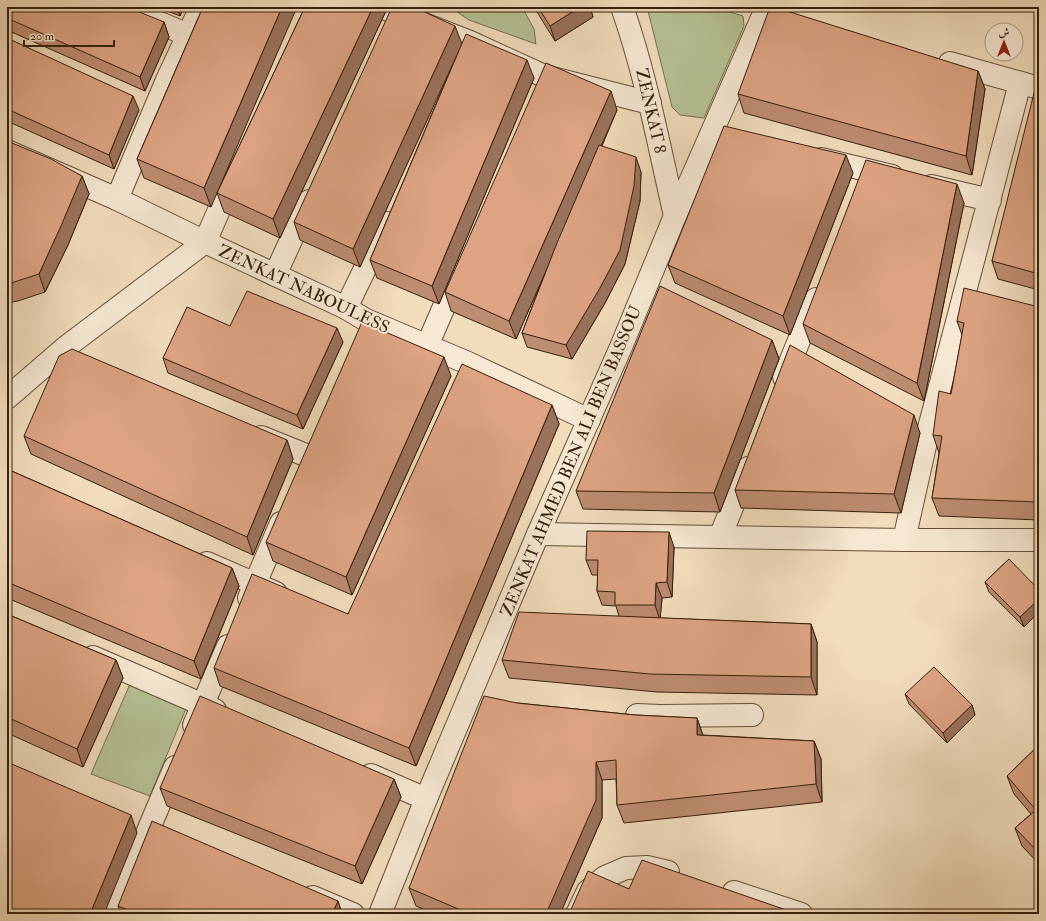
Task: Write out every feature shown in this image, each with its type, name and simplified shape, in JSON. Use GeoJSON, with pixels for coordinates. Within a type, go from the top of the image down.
{"type":"FeatureCollection","features":[{"type":"Feature","properties":{"kind":"street"},"geometry":{"type":"LineString","coordinates":[[122,7],[188,35]]}},
{"type":"Feature","properties":{"kind":"street"},"geometry":{"type":"LineString","coordinates":[[117,199],[154,111],[201,7]]}},
{"type":"Feature","properties":{"kind":"street","name":"ZENKAT 8"},"geometry":{"type":"LineString","coordinates":[[622,7],[637,53],[650,103],[675,216]]}},
{"type":"Feature","properties":{"kind":"street"},"geometry":{"type":"LineString","coordinates":[[386,34],[393,9],[544,76],[650,103]]}},
{"type":"Feature","properties":{"kind":"street","name":"ZENKAT AHMED BEN ALI BEN BASSOU"},"geometry":{"type":"LineString","coordinates":[[380,914],[426,799],[478,702],[538,534],[589,420],[675,216],[720,134],[768,10]]}},
{"type":"Feature","properties":{"kind":"street"},"geometry":{"type":"LineString","coordinates":[[461,63],[470,42]]}},
{"type":"Feature","properties":{"kind":"street"},"geometry":{"type":"LineString","coordinates":[[904,540],[930,428],[973,294],[990,200],[1029,86],[928,56]]}},
{"type":"Feature","properties":{"kind":"street"},"geometry":{"type":"LineString","coordinates":[[534,96],[544,76]]}},
{"type":"Feature","properties":{"kind":"street"},"geometry":{"type":"LineString","coordinates":[[133,102],[154,111]]}},
{"type":"Feature","properties":{"kind":"street"},"geometry":{"type":"LineString","coordinates":[[7,150],[117,199],[205,242],[241,158]]}},
{"type":"Feature","properties":{"kind":"street"},"geometry":{"type":"LineString","coordinates":[[805,155],[864,178],[990,200]]}},
{"type":"Feature","properties":{"kind":"street"},"geometry":{"type":"LineString","coordinates":[[276,275],[317,182]]}},
{"type":"Feature","properties":{"kind":"street"},"geometry":{"type":"LineString","coordinates":[[346,308],[394,208]]}},
{"type":"Feature","properties":{"kind":"street","name":"ZENKAT NABOULESS"},"geometry":{"type":"LineString","coordinates":[[7,398],[75,352],[205,242],[346,308],[366,320],[468,363],[589,420]]}},
{"type":"Feature","properties":{"kind":"street"},"geometry":{"type":"LineString","coordinates":[[427,346],[465,256]]}},
{"type":"Feature","properties":{"kind":"street"},"geometry":{"type":"LineString","coordinates":[[778,392],[823,282]]}},
{"type":"Feature","properties":{"kind":"street"},"geometry":{"type":"LineString","coordinates":[[645,289],[666,298]]}},
{"type":"Feature","properties":{"kind":"street"},"geometry":{"type":"LineString","coordinates":[[357,341],[366,320]]}},
{"type":"Feature","properties":{"kind":"street"},"geometry":{"type":"LineString","coordinates":[[772,346],[814,367]]}},
{"type":"Feature","properties":{"kind":"street"},"geometry":{"type":"LineString","coordinates":[[459,383],[468,363]]}},
{"type":"Feature","properties":{"kind":"street"},"geometry":{"type":"LineString","coordinates":[[909,417],[930,428]]}},
{"type":"Feature","properties":{"kind":"street"},"geometry":{"type":"LineString","coordinates":[[245,430],[308,456]]}},
{"type":"Feature","properties":{"kind":"street"},"geometry":{"type":"LineString","coordinates":[[300,478],[318,435]]}},
{"type":"Feature","properties":{"kind":"street"},"geometry":{"type":"LineString","coordinates":[[720,537],[755,450]]}},
{"type":"Feature","properties":{"kind":"street"},"geometry":{"type":"LineString","coordinates":[[115,914],[143,823],[185,744],[240,620],[288,506]]}},
{"type":"Feature","properties":{"kind":"street"},"geometry":{"type":"LineString","coordinates":[[538,534],[904,540],[1039,540]]}},
{"type":"Feature","properties":{"kind":"street"},"geometry":{"type":"LineString","coordinates":[[192,556],[255,585],[297,602]]}},
{"type":"Feature","properties":{"kind":"street"},"geometry":{"type":"LineString","coordinates":[[78,651],[231,716]]}},
{"type":"Feature","properties":{"kind":"street"},"geometry":{"type":"LineString","coordinates":[[618,714],[660,716],[752,715]]}},
{"type":"Feature","properties":{"kind":"street"},"geometry":{"type":"LineString","coordinates":[[350,766],[426,799]]}},
{"type":"Feature","properties":{"kind":"street"},"geometry":{"type":"LineString","coordinates":[[143,823],[171,836]]}},
{"type":"Feature","properties":{"kind":"street"},"geometry":{"type":"LineString","coordinates":[[578,914],[588,891],[604,877],[626,868],[647,867],[686,876]]}},
{"type":"Feature","properties":{"kind":"street"},"geometry":{"type":"LineString","coordinates":[[715,886],[801,914]]}},
{"type":"Feature","properties":{"kind":"street"},"geometry":{"type":"LineString","coordinates":[[295,889],[353,914]]}},
{"type":"Feature","properties":{"kind":"green space"},"geometry":{"type":"Polygon","coordinates":[[[450,7],[522,7],[534,29],[536,44],[469,20],[450,7]]]}},
{"type":"Feature","properties":{"kind":"green space"},"geometry":{"type":"Polygon","coordinates":[[[647,7],[713,7],[743,16],[744,26],[704,118],[680,115],[672,107],[647,7]]]}},
{"type":"Feature","properties":{"kind":"green space"},"geometry":{"type":"Polygon","coordinates":[[[130,684],[187,706],[150,796],[91,774],[130,684]]]}},
{"type":"Feature","properties":{"kind":"building"},"geometry":{"type":"Polygon","coordinates":[[[7,7],[127,7],[164,22],[140,77],[7,18],[7,7]]]}},
{"type":"Feature","properties":{"kind":"building"},"geometry":{"type":"Polygon","coordinates":[[[203,7],[282,7],[204,188],[137,159],[203,7]]]}},
{"type":"Feature","properties":{"kind":"building"},"geometry":{"type":"Polygon","coordinates":[[[305,7],[373,7],[273,219],[217,193],[305,7]]]}},
{"type":"Feature","properties":{"kind":"building"},"geometry":{"type":"Polygon","coordinates":[[[392,7],[414,7],[455,26],[353,249],[294,222],[392,7]]]}},
{"type":"Feature","properties":{"kind":"building"},"geometry":{"type":"Polygon","coordinates":[[[538,7],[580,7],[550,26],[538,7]]]}},
{"type":"Feature","properties":{"kind":"building"},"geometry":{"type":"Polygon","coordinates":[[[770,7],[978,71],[966,156],[738,94],[770,7]]]}},
{"type":"Feature","properties":{"kind":"building"},"geometry":{"type":"Polygon","coordinates":[[[466,34],[527,60],[432,286],[370,260],[466,34]]]}},
{"type":"Feature","properties":{"kind":"building"},"geometry":{"type":"Polygon","coordinates":[[[7,38],[133,96],[109,155],[7,109],[7,38]]]}},
{"type":"Feature","properties":{"kind":"building"},"geometry":{"type":"Polygon","coordinates":[[[546,63],[611,91],[509,321],[445,292],[546,63]]]}},
{"type":"Feature","properties":{"kind":"building"},"geometry":{"type":"Polygon","coordinates":[[[1034,93],[1039,94],[1039,274],[992,261],[1034,93]]]}},
{"type":"Feature","properties":{"kind":"building"},"geometry":{"type":"Polygon","coordinates":[[[724,126],[846,155],[783,316],[668,265],[724,126]]]}},
{"type":"Feature","properties":{"kind":"building"},"geometry":{"type":"Polygon","coordinates":[[[7,141],[51,159],[82,176],[39,274],[7,284],[7,141]]]}},
{"type":"Feature","properties":{"kind":"building"},"geometry":{"type":"Polygon","coordinates":[[[599,145],[636,157],[634,186],[620,250],[600,288],[566,345],[522,333],[557,243],[599,145]]]}},
{"type":"Feature","properties":{"kind":"building"},"geometry":{"type":"Polygon","coordinates":[[[866,160],[957,184],[917,383],[803,324],[866,160]]]}},
{"type":"Feature","properties":{"kind":"building"},"geometry":{"type":"Polygon","coordinates":[[[660,286],[772,340],[714,493],[576,491],[660,286]]]}},
{"type":"Feature","properties":{"kind":"building"},"geometry":{"type":"Polygon","coordinates":[[[964,288],[1039,307],[1039,502],[932,498],[942,436],[933,435],[939,391],[951,394],[964,323],[957,321],[964,288]]]}},
{"type":"Feature","properties":{"kind":"building"},"geometry":{"type":"Polygon","coordinates":[[[247,291],[337,328],[297,415],[163,358],[187,307],[230,326],[247,291]]]}},
{"type":"Feature","properties":{"kind":"building"},"geometry":{"type":"Polygon","coordinates":[[[362,322],[444,357],[346,577],[266,542],[362,322]]]}},
{"type":"Feature","properties":{"kind":"building"},"geometry":{"type":"Polygon","coordinates":[[[790,345],[914,415],[894,494],[735,490],[790,345]]]}},
{"type":"Feature","properties":{"kind":"building"},"geometry":{"type":"Polygon","coordinates":[[[72,349],[287,440],[247,537],[24,436],[59,356],[72,349]]]}},
{"type":"Feature","properties":{"kind":"building"},"geometry":{"type":"Polygon","coordinates":[[[462,364],[552,405],[409,748],[214,668],[252,574],[348,614],[462,364]]]}},
{"type":"Feature","properties":{"kind":"building"},"geometry":{"type":"Polygon","coordinates":[[[7,469],[232,568],[194,661],[7,582],[7,469]]]}},
{"type":"Feature","properties":{"kind":"building"},"geometry":{"type":"Polygon","coordinates":[[[587,531],[669,532],[667,582],[656,583],[655,605],[615,605],[615,592],[597,591],[598,560],[586,560],[587,531]]]}},
{"type":"Feature","properties":{"kind":"building"},"geometry":{"type":"Polygon","coordinates":[[[1009,559],[1039,590],[1039,599],[1020,617],[985,582],[1009,559]]]}},
{"type":"Feature","properties":{"kind":"building"},"geometry":{"type":"Polygon","coordinates":[[[519,612],[811,624],[811,677],[650,674],[502,660],[519,612]]]}},
{"type":"Feature","properties":{"kind":"building"},"geometry":{"type":"Polygon","coordinates":[[[7,614],[116,660],[77,749],[7,717],[7,614]]]}},
{"type":"Feature","properties":{"kind":"building"},"geometry":{"type":"Polygon","coordinates":[[[934,667],[972,705],[943,733],[905,694],[934,667]]]}},
{"type":"Feature","properties":{"kind":"building"},"geometry":{"type":"Polygon","coordinates":[[[200,696],[394,779],[355,866],[160,788],[200,696]]]}},
{"type":"Feature","properties":{"kind":"building"},"geometry":{"type":"Polygon","coordinates":[[[484,696],[517,703],[635,715],[697,718],[697,735],[814,741],[816,784],[617,805],[616,760],[596,762],[596,800],[546,914],[470,914],[409,888],[484,696]]]}},
{"type":"Feature","properties":{"kind":"building"},"geometry":{"type":"Polygon","coordinates":[[[1039,745],[1039,853],[1015,828],[1036,810],[1007,776],[1039,745]]]}},
{"type":"Feature","properties":{"kind":"building"},"geometry":{"type":"Polygon","coordinates":[[[7,762],[131,815],[90,914],[7,914],[7,762]]]}},
{"type":"Feature","properties":{"kind":"building"},"geometry":{"type":"Polygon","coordinates":[[[152,821],[338,901],[332,914],[138,914],[118,906],[152,821]]]}},
{"type":"Feature","properties":{"kind":"building"},"geometry":{"type":"Polygon","coordinates":[[[642,860],[789,911],[789,914],[569,914],[588,871],[629,889],[642,860]]]}}]}
